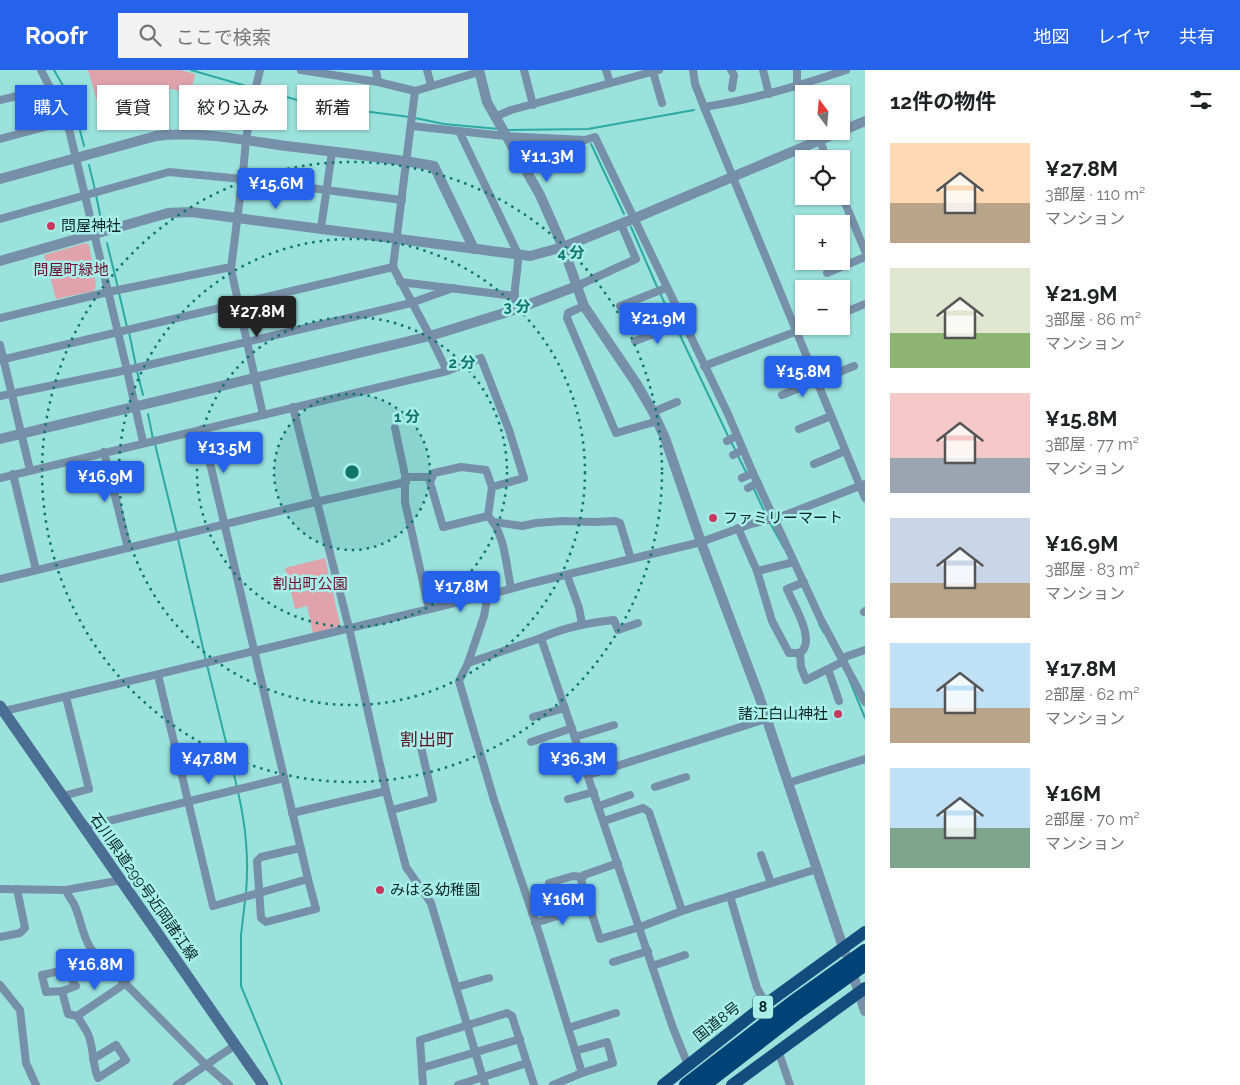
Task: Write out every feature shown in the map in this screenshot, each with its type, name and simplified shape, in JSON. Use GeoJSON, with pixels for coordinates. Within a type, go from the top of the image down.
{"type":"FeatureCollection","features":[{"type":"Feature","properties":{"kind":"highway","name":"国道8号"},"geometry":{"type":"LineString","coordinates":[[663,1085],[766,1004],[865,932]]}},
{"type":"Feature","properties":{"kind":"highway"},"geometry":{"type":"LineString","coordinates":[[686,1085],[792,1003],[865,950]]}},
{"type":"Feature","properties":{"kind":"highway"},"geometry":{"type":"LineString","coordinates":[[704,1085],[797,1013],[865,964]]}},
{"type":"Feature","properties":{"kind":"highway"},"geometry":{"type":"LineString","coordinates":[[732,1085],[862,990]]}},
{"type":"Feature","properties":{"kind":"main road","name":"石川県道299号近岡諸江線"},"geometry":{"type":"LineString","coordinates":[[1,710],[122,880],[234,1046],[263,1085]]}},
{"type":"Feature","properties":{"kind":"street"},"geometry":{"type":"LineString","coordinates":[[41,70],[48,85]]}},
{"type":"Feature","properties":{"kind":"street"},"geometry":{"type":"LineString","coordinates":[[260,70],[246,140],[231,267],[263,415]]}},
{"type":"Feature","properties":{"kind":"street"},"geometry":{"type":"LineString","coordinates":[[302,70],[378,82],[415,91],[479,71],[487,102],[540,195],[563,247],[584,306],[655,416],[665,438],[766,719],[844,947],[862,990],[865,1010]]}},
{"type":"Feature","properties":{"kind":"street"},"geometry":{"type":"LineString","coordinates":[[376,70],[378,82]]}},
{"type":"Feature","properties":{"kind":"street"},"geometry":{"type":"LineString","coordinates":[[427,70],[431,85]]}},
{"type":"Feature","properties":{"kind":"street"},"geometry":{"type":"LineString","coordinates":[[524,70],[533,105]]}},
{"type":"Feature","properties":{"kind":"street"},"geometry":{"type":"LineString","coordinates":[[606,70],[610,83]]}},
{"type":"Feature","properties":{"kind":"street"},"geometry":{"type":"LineString","coordinates":[[693,70],[695,84],[704,107],[795,330]]}},
{"type":"Feature","properties":{"kind":"street"},"geometry":{"type":"LineString","coordinates":[[731,70],[734,75],[732,88]]}},
{"type":"Feature","properties":{"kind":"street"},"geometry":{"type":"LineString","coordinates":[[763,70],[769,94]]}},
{"type":"Feature","properties":{"kind":"street"},"geometry":{"type":"LineString","coordinates":[[797,70],[797,85]]}},
{"type":"Feature","properties":{"kind":"street"},"geometry":{"type":"LineString","coordinates":[[800,85],[846,70]]}},
{"type":"Feature","properties":{"kind":"street"},"geometry":{"type":"LineString","coordinates":[[501,128],[510,110],[656,71],[662,103]]}},
{"type":"Feature","properties":{"kind":"street"},"geometry":{"type":"LineString","coordinates":[[704,107],[739,102],[795,87]]}},
{"type":"Feature","properties":{"kind":"street"},"geometry":{"type":"LineString","coordinates":[[415,91],[393,267],[447,370]]}},
{"type":"Feature","properties":{"kind":"street"},"geometry":{"type":"LineString","coordinates":[[0,100],[15,96]]}},
{"type":"Feature","properties":{"kind":"street"},"geometry":{"type":"LineString","coordinates":[[850,126],[865,122]]}},
{"type":"Feature","properties":{"kind":"street"},"geometry":{"type":"LineString","coordinates":[[412,124],[459,131],[501,128],[585,140],[595,137],[633,219],[678,325],[704,366],[728,414],[733,438],[739,452],[752,474],[754,485],[792,562],[818,621],[865,703],[857,706]]}},
{"type":"Feature","properties":{"kind":"street"},"geometry":{"type":"LineString","coordinates":[[0,139],[34,130]]}},
{"type":"Feature","properties":{"kind":"street"},"geometry":{"type":"LineString","coordinates":[[70,130],[94,234],[124,331],[135,406],[143,442]]}},
{"type":"Feature","properties":{"kind":"street"},"geometry":{"type":"LineString","coordinates":[[459,131],[518,254],[519,268],[514,296],[517,309]]}},
{"type":"Feature","properties":{"kind":"street"},"geometry":{"type":"LineString","coordinates":[[0,179],[156,136],[175,134],[246,140],[407,161],[434,166],[474,249]]}},
{"type":"Feature","properties":{"kind":"street"},"geometry":{"type":"LineString","coordinates":[[0,261],[168,213],[191,212],[530,256],[563,247],[633,219],[733,176],[810,140]]}},
{"type":"Feature","properties":{"kind":"street"},"geometry":{"type":"LineString","coordinates":[[321,228],[332,152]]}},
{"type":"Feature","properties":{"kind":"street"},"geometry":{"type":"LineString","coordinates":[[0,219],[169,172],[242,179],[402,200]]}},
{"type":"Feature","properties":{"kind":"street"},"geometry":{"type":"LineString","coordinates":[[846,205],[865,251]]}},
{"type":"Feature","properties":{"kind":"street"},"geometry":{"type":"LineString","coordinates":[[0,439],[430,336],[517,309],[577,286],[636,259],[620,224]]}},
{"type":"Feature","properties":{"kind":"street"},"geometry":{"type":"LineString","coordinates":[[827,273],[865,257]]}},
{"type":"Feature","properties":{"kind":"street"},"geometry":{"type":"LineString","coordinates":[[0,318],[111,291],[231,267]]}},
{"type":"Feature","properties":{"kind":"street"},"geometry":{"type":"LineString","coordinates":[[2,360],[393,267]]}},
{"type":"Feature","properties":{"kind":"street"},"geometry":{"type":"LineString","coordinates":[[400,282],[514,296]]}},
{"type":"Feature","properties":{"kind":"street"},"geometry":{"type":"LineString","coordinates":[[0,396],[130,369],[411,303],[453,288]]}},
{"type":"Feature","properties":{"kind":"street"},"geometry":{"type":"LineString","coordinates":[[620,306],[662,290]]}},
{"type":"Feature","properties":{"kind":"street"},"geometry":{"type":"LineString","coordinates":[[850,310],[865,304]]}},
{"type":"Feature","properties":{"kind":"street"},"geometry":{"type":"LineString","coordinates":[[584,306],[568,313],[566,318],[616,432],[655,416],[677,402]]}},
{"type":"Feature","properties":{"kind":"street"},"geometry":{"type":"LineString","coordinates":[[635,341],[678,325]]}},
{"type":"Feature","properties":{"kind":"street"},"geometry":{"type":"LineString","coordinates":[[704,366],[795,332]]}},
{"type":"Feature","properties":{"kind":"street"},"geometry":{"type":"LineString","coordinates":[[797,335],[845,451],[862,485],[865,498]]}},
{"type":"Feature","properties":{"kind":"street"},"geometry":{"type":"LineString","coordinates":[[0,345],[2,360],[30,470]]}},
{"type":"Feature","properties":{"kind":"street"},"geometry":{"type":"LineString","coordinates":[[0,478],[447,370],[481,358],[506,422],[524,478],[492,487]]}},
{"type":"Feature","properties":{"kind":"street"},"geometry":{"type":"LineString","coordinates":[[782,395],[854,366]]}},
{"type":"Feature","properties":{"kind":"street"},"geometry":{"type":"LineString","coordinates":[[293,407],[349,628],[386,791],[406,867],[431,903],[484,1081]]}},
{"type":"Feature","properties":{"kind":"street"},"geometry":{"type":"LineString","coordinates":[[799,429],[831,416]]}},
{"type":"Feature","properties":{"kind":"street"},"geometry":{"type":"LineString","coordinates":[[396,428],[406,479],[405,502],[429,609]]}},
{"type":"Feature","properties":{"kind":"street"},"geometry":{"type":"LineString","coordinates":[[202,429],[316,909],[266,922],[261,918],[257,861],[261,857],[300,848]]}},
{"type":"Feature","properties":{"kind":"street"},"geometry":{"type":"LineString","coordinates":[[814,464],[845,451]]}},
{"type":"Feature","properties":{"kind":"street"},"geometry":{"type":"LineString","coordinates":[[104,452],[128,548]]}},
{"type":"Feature","properties":{"kind":"street"},"geometry":{"type":"LineString","coordinates":[[510,588],[503,546],[491,519],[492,487],[486,470],[461,467],[434,473],[430,482],[443,527],[491,519],[522,526],[563,521],[615,521],[620,523],[632,560]]}},
{"type":"Feature","properties":{"kind":"street"},"geometry":{"type":"LineString","coordinates":[[13,474],[36,570]]}},
{"type":"Feature","properties":{"kind":"street"},"geometry":{"type":"LineString","coordinates":[[742,478],[752,474]]}},
{"type":"Feature","properties":{"kind":"street"},"geometry":{"type":"LineString","coordinates":[[0,578],[406,479],[432,477]]}},
{"type":"Feature","properties":{"kind":"street"},"geometry":{"type":"LineString","coordinates":[[1,710],[158,675],[488,596],[510,588],[701,542],[738,528],[770,520],[862,485]]}},
{"type":"Feature","properties":{"kind":"street"},"geometry":{"type":"LineString","coordinates":[[738,528],[757,571],[772,621],[789,653],[800,653],[806,645],[806,634],[787,589],[801,583]]}},
{"type":"Feature","properties":{"kind":"street"},"geometry":{"type":"LineString","coordinates":[[757,571],[792,562]]}},
{"type":"Feature","properties":{"kind":"street"},"geometry":{"type":"LineString","coordinates":[[567,575],[579,608],[582,624]]}},
{"type":"Feature","properties":{"kind":"street"},"geometry":{"type":"LineString","coordinates":[[488,596],[484,616],[468,663],[459,681],[494,800],[582,1073]]}},
{"type":"Feature","properties":{"kind":"street"},"geometry":{"type":"LineString","coordinates":[[468,663],[541,638],[561,629],[582,624],[614,620],[618,630],[638,623]]}},
{"type":"Feature","properties":{"kind":"street"},"geometry":{"type":"LineString","coordinates":[[541,638],[652,966],[688,1065]]}},
{"type":"Feature","properties":{"kind":"street"},"geometry":{"type":"LineString","coordinates":[[800,653],[801,666],[806,680],[865,650]]}},
{"type":"Feature","properties":{"kind":"street"},"geometry":{"type":"LineString","coordinates":[[828,669],[839,701]]}},
{"type":"Feature","properties":{"kind":"street"},"geometry":{"type":"LineString","coordinates":[[158,675],[213,906],[308,879]]}},
{"type":"Feature","properties":{"kind":"street"},"geometry":{"type":"LineString","coordinates":[[63,796],[89,789],[66,696]]}},
{"type":"Feature","properties":{"kind":"street"},"geometry":{"type":"LineString","coordinates":[[533,717],[565,708]]}},
{"type":"Feature","properties":{"kind":"street"},"geometry":{"type":"LineString","coordinates":[[588,775],[766,719]]}},
{"type":"Feature","properties":{"kind":"street"},"geometry":{"type":"LineString","coordinates":[[575,738],[614,725]]}},
{"type":"Feature","properties":{"kind":"street"},"geometry":{"type":"LineString","coordinates":[[531,742],[572,728]]}},
{"type":"Feature","properties":{"kind":"street"},"geometry":{"type":"LineString","coordinates":[[392,810],[432,799],[420,743]]}},
{"type":"Feature","properties":{"kind":"street"},"geometry":{"type":"LineString","coordinates":[[788,783],[865,759]]}},
{"type":"Feature","properties":{"kind":"street"},"geometry":{"type":"LineString","coordinates":[[655,787],[686,777]]}},
{"type":"Feature","properties":{"kind":"street"},"geometry":{"type":"LineString","coordinates":[[84,827],[284,778]]}},
{"type":"Feature","properties":{"kind":"street"},"geometry":{"type":"LineString","coordinates":[[292,814],[386,791]]}},
{"type":"Feature","properties":{"kind":"street"},"geometry":{"type":"LineString","coordinates":[[568,799],[594,792]]}},
{"type":"Feature","properties":{"kind":"street"},"geometry":{"type":"LineString","coordinates":[[599,806],[630,796]]}},
{"type":"Feature","properties":{"kind":"street"},"geometry":{"type":"LineString","coordinates":[[604,821],[643,808],[649,812],[682,911]]}},
{"type":"Feature","properties":{"kind":"street"},"geometry":{"type":"LineString","coordinates":[[761,855],[771,883]]}},
{"type":"Feature","properties":{"kind":"street"},"geometry":{"type":"LineString","coordinates":[[618,863],[584,875],[581,880],[597,940],[817,869]]}},
{"type":"Feature","properties":{"kind":"street"},"geometry":{"type":"LineString","coordinates":[[549,883],[573,876],[583,877]]}},
{"type":"Feature","properties":{"kind":"street"},"geometry":{"type":"LineString","coordinates":[[0,889],[66,890],[122,880]]}},
{"type":"Feature","properties":{"kind":"street"},"geometry":{"type":"LineString","coordinates":[[0,937],[20,933],[25,928],[17,889]]}},
{"type":"Feature","properties":{"kind":"street"},"geometry":{"type":"LineString","coordinates":[[66,890],[69,899],[73,903],[84,938],[91,949],[206,1065],[229,1085]]}},
{"type":"Feature","properties":{"kind":"street"},"geometry":{"type":"LineString","coordinates":[[730,896],[757,988],[766,1004]]}},
{"type":"Feature","properties":{"kind":"street"},"geometry":{"type":"LineString","coordinates":[[535,923],[587,907]]}},
{"type":"Feature","properties":{"kind":"street"},"geometry":{"type":"LineString","coordinates":[[613,962],[648,951]]}},
{"type":"Feature","properties":{"kind":"street"},"geometry":{"type":"LineString","coordinates":[[652,966],[685,955]]}},
{"type":"Feature","properties":{"kind":"street"},"geometry":{"type":"LineString","coordinates":[[457,987],[489,978]]}},
{"type":"Feature","properties":{"kind":"street"},"geometry":{"type":"LineString","coordinates":[[77,1016],[126,983]]}},
{"type":"Feature","properties":{"kind":"street"},"geometry":{"type":"LineString","coordinates":[[0,985],[20,1010],[26,1063],[36,1085]]}},
{"type":"Feature","properties":{"kind":"street"},"geometry":{"type":"LineString","coordinates":[[62,991],[68,1014],[77,1016],[88,1034],[93,1059],[98,1078],[126,1060],[116,1045],[93,1059]]}},
{"type":"Feature","properties":{"kind":"street"},"geometry":{"type":"LineString","coordinates":[[423,1085],[420,1040],[507,1013],[512,1016],[534,1085]]}},
{"type":"Feature","properties":{"kind":"street"},"geometry":{"type":"LineString","coordinates":[[568,1028],[616,1013]]}},
{"type":"Feature","properties":{"kind":"street"},"geometry":{"type":"LineString","coordinates":[[422,1068],[520,1039]]}},
{"type":"Feature","properties":{"kind":"street"},"geometry":{"type":"LineString","coordinates":[[553,1085],[613,1063],[608,1042],[575,1051]]}},
{"type":"Feature","properties":{"kind":"street"},"geometry":{"type":"LineString","coordinates":[[176,1085],[234,1046]]}},
{"type":"Feature","properties":{"kind":"street"},"geometry":{"type":"LineString","coordinates":[[778,1050],[790,1085]]}},
{"type":"Feature","properties":{"kind":"street"},"geometry":{"type":"LineString","coordinates":[[458,1085],[484,1081],[527,1063]]}},
{"type":"Feature","properties":{"kind":"green space"},"geometry":{"type":"Polygon","coordinates":[[[88,70],[180,70],[195,74],[193,85],[179,85],[179,91],[169,89],[169,85],[97,85],[97,101],[88,70]]]}},
{"type":"Feature","properties":{"kind":"green space","name":"問屋町緑地"},"geometry":{"type":"Polygon","coordinates":[[[86,243],[89,245],[96,286],[94,291],[56,299],[44,255],[86,243]]]}},
{"type":"Feature","properties":{"kind":"green space","name":"割出町公園"},"geometry":{"type":"Polygon","coordinates":[[[325,558],[340,624],[337,628],[313,633],[307,606],[295,609],[285,568],[325,558]]]}},
{"type":"Feature","properties":{"kind":"waterway"},"geometry":{"type":"LineString","coordinates":[[54,70],[73,103],[84,146]]}},
{"type":"Feature","properties":{"kind":"waterway"},"geometry":{"type":"LineString","coordinates":[[191,70],[243,85]]}},
{"type":"Feature","properties":{"kind":"waterway"},"geometry":{"type":"LineString","coordinates":[[287,97],[315,105],[410,117]]}},
{"type":"Feature","properties":{"kind":"waterway"},"geometry":{"type":"LineString","coordinates":[[507,130],[588,129],[694,110]]}},
{"type":"Feature","properties":{"kind":"waterway"},"geometry":{"type":"LineString","coordinates":[[415,118],[444,124],[499,129]]}},
{"type":"Feature","properties":{"kind":"waterway"},"geometry":{"type":"LineString","coordinates":[[591,144],[624,214]]}},
{"type":"Feature","properties":{"kind":"waterway"},"geometry":{"type":"LineString","coordinates":[[89,165],[95,190]]}},
{"type":"Feature","properties":{"kind":"waterway"},"geometry":{"type":"LineString","coordinates":[[96,195],[101,219]]}},
{"type":"Feature","properties":{"kind":"waterway"},"geometry":{"type":"LineString","coordinates":[[631,227],[658,289]]}},
{"type":"Feature","properties":{"kind":"waterway"},"geometry":{"type":"LineString","coordinates":[[107,243],[118,288]]}},
{"type":"Feature","properties":{"kind":"waterway"},"geometry":{"type":"LineString","coordinates":[[119,293],[127,327]]}},
{"type":"Feature","properties":{"kind":"waterway"},"geometry":{"type":"LineString","coordinates":[[660,293],[674,323]]}},
{"type":"Feature","properties":{"kind":"waterway"},"geometry":{"type":"LineString","coordinates":[[676,327],[729,438]]}},
{"type":"Feature","properties":{"kind":"waterway"},"geometry":{"type":"LineString","coordinates":[[129,332],[136,366]]}},
{"type":"Feature","properties":{"kind":"waterway"},"geometry":{"type":"LineString","coordinates":[[137,371],[143,395]]}},
{"type":"Feature","properties":{"kind":"waterway"},"geometry":{"type":"LineString","coordinates":[[148,414],[153,439]]}},
{"type":"Feature","properties":{"kind":"waterway"},"geometry":{"type":"LineString","coordinates":[[731,442],[736,451]]}},
{"type":"Feature","properties":{"kind":"waterway"},"geometry":{"type":"LineString","coordinates":[[155,444],[177,534]]}},
{"type":"Feature","properties":{"kind":"waterway"},"geometry":{"type":"LineString","coordinates":[[738,456],[747,474]]}},
{"type":"Feature","properties":{"kind":"waterway"},"geometry":{"type":"LineString","coordinates":[[753,487],[767,517]]}},
{"type":"Feature","properties":{"kind":"waterway"},"geometry":{"type":"LineString","coordinates":[[769,521],[784,548]]}},
{"type":"Feature","properties":{"kind":"waterway"},"geometry":{"type":"LineString","coordinates":[[178,539],[206,661]]}},
{"type":"Feature","properties":{"kind":"waterway"},"geometry":{"type":"LineString","coordinates":[[819,624],[824,633]]}},
{"type":"Feature","properties":{"kind":"waterway"},"geometry":{"type":"LineString","coordinates":[[207,665],[237,787]]}},
{"type":"Feature","properties":{"kind":"waterway"},"geometry":{"type":"LineString","coordinates":[[849,679],[865,718]]}},
{"type":"Feature","properties":{"kind":"waterway"},"geometry":{"type":"LineString","coordinates":[[238,792],[246,842],[246,893]]}},
{"type":"Feature","properties":{"kind":"waterway"},"geometry":{"type":"LineString","coordinates":[[245,901],[241,935],[241,986],[282,1085]]}},
{"type":"Feature","properties":{"kind":"place","name":"問屋神社"},"geometry":{"type":"Point","coordinates":[51,226]}},
{"type":"Feature","properties":{"kind":"place","name":"ファミリーマート"},"geometry":{"type":"Point","coordinates":[713,518]}},
{"type":"Feature","properties":{"kind":"place","name":"諸江白山神社"},"geometry":{"type":"Point","coordinates":[838,714]}},
{"type":"Feature","properties":{"kind":"place","name":"みはる幼稚園"},"geometry":{"type":"Point","coordinates":[380,890]}},
{"type":"Feature","properties":{"kind":"district","name":"割出町"},"geometry":{"type":"Point","coordinates":[427,739]}}]}
